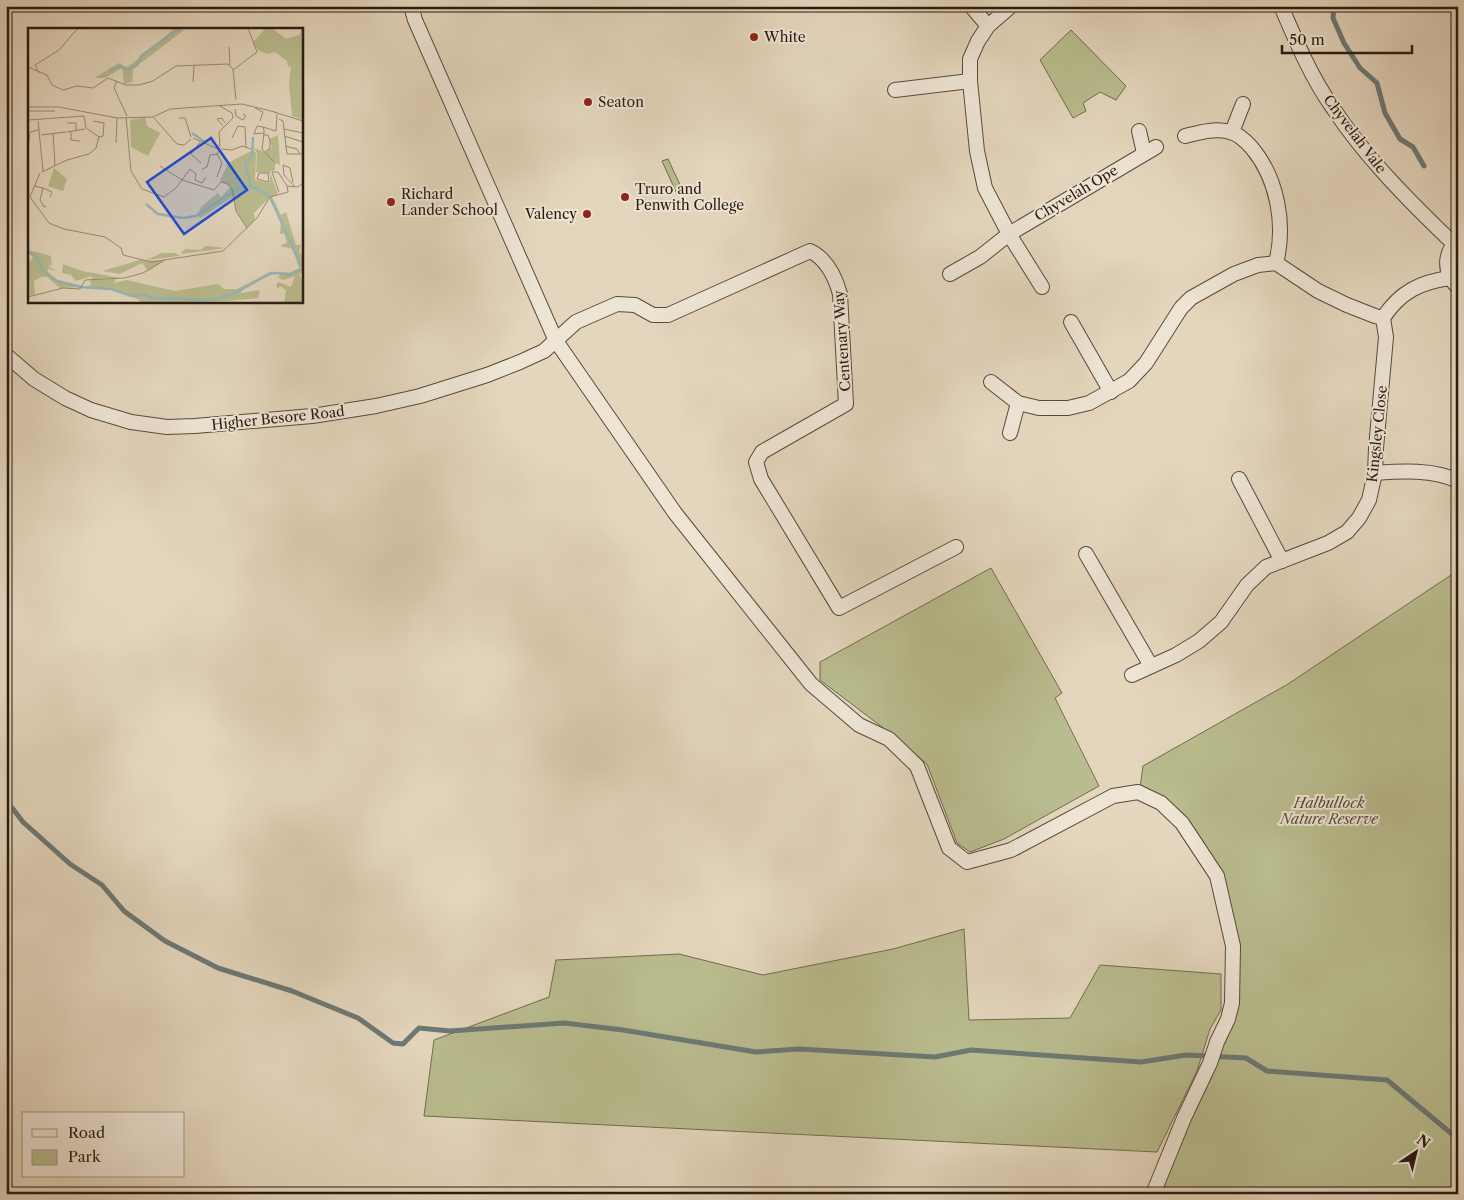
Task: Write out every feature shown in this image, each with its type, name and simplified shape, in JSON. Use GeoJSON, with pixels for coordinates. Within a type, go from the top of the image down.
{"type":"FeatureCollection","features":[{"type":"Feature","properties":{"kind":"street"},"geometry":{"type":"LineString","coordinates":[[411,6],[415,20],[556,340],[675,513],[811,684],[858,725],[889,739],[918,766],[949,848],[968,862],[1011,850],[1112,796],[1138,792],[1161,803],[1182,823],[1217,876],[1233,946],[1232,1003],[1210,1063],[1184,1118],[1153,1194]]}},
{"type":"Feature","properties":{"kind":"street"},"geometry":{"type":"LineString","coordinates":[[971,6],[988,26]]}},
{"type":"Feature","properties":{"kind":"street"},"geometry":{"type":"LineString","coordinates":[[1012,6],[988,26],[978,41],[970,59],[970,82],[977,151],[986,188],[1010,234],[1042,287]]}},
{"type":"Feature","properties":{"kind":"street","name":"Chyvelah Vale"},"geometry":{"type":"LineString","coordinates":[[1281,6],[1298,46],[1332,108],[1384,173],[1424,216],[1456,243],[1447,260],[1447,269],[1454,282]]}},
{"type":"Feature","properties":{"kind":"street"},"geometry":{"type":"LineString","coordinates":[[895,90],[970,82]]}},
{"type":"Feature","properties":{"kind":"street"},"geometry":{"type":"LineString","coordinates":[[1232,132],[1243,104]]}},
{"type":"Feature","properties":{"kind":"street"},"geometry":{"type":"LineString","coordinates":[[1186,136],[1211,130],[1232,132],[1247,142],[1262,160],[1272,182],[1279,220],[1280,247],[1276,263]]}},
{"type":"Feature","properties":{"kind":"street","name":"Chyvelah Ope"},"geometry":{"type":"LineString","coordinates":[[950,274],[980,257],[1010,234],[1150,150],[1139,131]]}},
{"type":"Feature","properties":{"kind":"street","name":"Centenary Way"},"geometry":{"type":"LineString","coordinates":[[556,340],[576,322],[617,304],[635,305],[653,315],[668,315],[810,251],[820,256],[836,279],[840,294],[846,404],[762,452],[756,462],[761,479],[838,608],[956,546]]}},
{"type":"Feature","properties":{"kind":"street"},"geometry":{"type":"LineString","coordinates":[[991,382],[1018,403],[1039,408],[1068,408],[1089,404],[1129,381],[1146,363],[1181,308],[1191,298],[1234,274],[1258,265],[1276,263],[1318,291],[1347,305],[1383,318],[1392,304],[1409,290],[1437,280],[1454,282]]}},
{"type":"Feature","properties":{"kind":"street","name":"Kingsley Close"},"geometry":{"type":"LineString","coordinates":[[1132,675],[1176,655],[1199,641],[1221,622],[1247,585],[1266,567],[1328,543],[1347,532],[1359,518],[1369,500],[1375,473],[1386,337],[1383,318]]}},
{"type":"Feature","properties":{"kind":"street"},"geometry":{"type":"LineString","coordinates":[[1071,322],[1111,392]]}},
{"type":"Feature","properties":{"kind":"street","name":"Higher Besore Road"},"geometry":{"type":"LineString","coordinates":[[6,355],[34,379],[65,398],[91,410],[131,422],[167,427],[312,416],[376,406],[420,396],[487,375],[544,351],[556,340]]}},
{"type":"Feature","properties":{"kind":"street"},"geometry":{"type":"LineString","coordinates":[[1010,433],[1018,403]]}},
{"type":"Feature","properties":{"kind":"street"},"geometry":{"type":"LineString","coordinates":[[1375,473],[1402,471],[1428,473],[1448,476],[1458,481]]}},
{"type":"Feature","properties":{"kind":"street"},"geometry":{"type":"LineString","coordinates":[[1239,479],[1282,561]]}},
{"type":"Feature","properties":{"kind":"street"},"geometry":{"type":"LineString","coordinates":[[1086,554],[1151,666]]}},
{"type":"Feature","properties":{"kind":"green space"},"geometry":{"type":"Polygon","coordinates":[[[1071,30],[1126,86],[1116,100],[1100,92],[1083,103],[1086,111],[1073,118],[1040,60],[1071,30]]]}},
{"type":"Feature","properties":{"kind":"green space"},"geometry":{"type":"Polygon","coordinates":[[[668,159],[683,191],[677,194],[662,161],[668,159]]]}},
{"type":"Feature","properties":{"kind":"green space"},"geometry":{"type":"Polygon","coordinates":[[[991,568],[1062,693],[1055,698],[1099,786],[1004,839],[970,852],[957,843],[927,764],[820,680],[820,662],[991,568]]]}},
{"type":"Feature","properties":{"kind":"green space","name":"Halbullock Nature Reserve"},"geometry":{"type":"Polygon","coordinates":[[[1457,571],[1458,1194],[1160,1194],[1232,1003],[1227,919],[1217,876],[1194,841],[1140,788],[1143,766],[1288,684],[1457,571]]]}},
{"type":"Feature","properties":{"kind":"green space"},"geometry":{"type":"Polygon","coordinates":[[[964,929],[969,1020],[1070,1018],[1100,965],[1221,974],[1221,1010],[1210,1029],[1197,1071],[1157,1152],[424,1116],[434,1040],[549,997],[556,960],[679,954],[763,975],[893,949],[964,929]]]}},
{"type":"Feature","properties":{"kind":"waterway"},"geometry":{"type":"LineString","coordinates":[[1334,6],[1333,18],[1344,43],[1360,68],[1377,83],[1385,113],[1400,139],[1413,147],[1424,166]]}},
{"type":"Feature","properties":{"kind":"waterway"},"geometry":{"type":"LineString","coordinates":[[6,800],[23,822],[70,864],[102,885],[124,911],[165,941],[218,968],[292,991],[358,1018],[393,1043],[403,1044],[419,1028],[450,1031],[564,1023],[623,1030],[756,1052],[799,1049],[935,1057],[971,1050],[1141,1062],[1186,1055],[1246,1058],[1267,1071],[1387,1080],[1458,1139]]}},
{"type":"Feature","properties":{"kind":"place","name":"White"},"geometry":{"type":"Point","coordinates":[754,37]}},
{"type":"Feature","properties":{"kind":"place","name":"Seaton"},"geometry":{"type":"Point","coordinates":[588,102]}},
{"type":"Feature","properties":{"kind":"place","name":"Truro and Penwith College"},"geometry":{"type":"Point","coordinates":[625,197]}},
{"type":"Feature","properties":{"kind":"place","name":"Richard Lander School"},"geometry":{"type":"Point","coordinates":[391,202]}},
{"type":"Feature","properties":{"kind":"place","name":"Valency"},"geometry":{"type":"Point","coordinates":[587,214]}}]}
